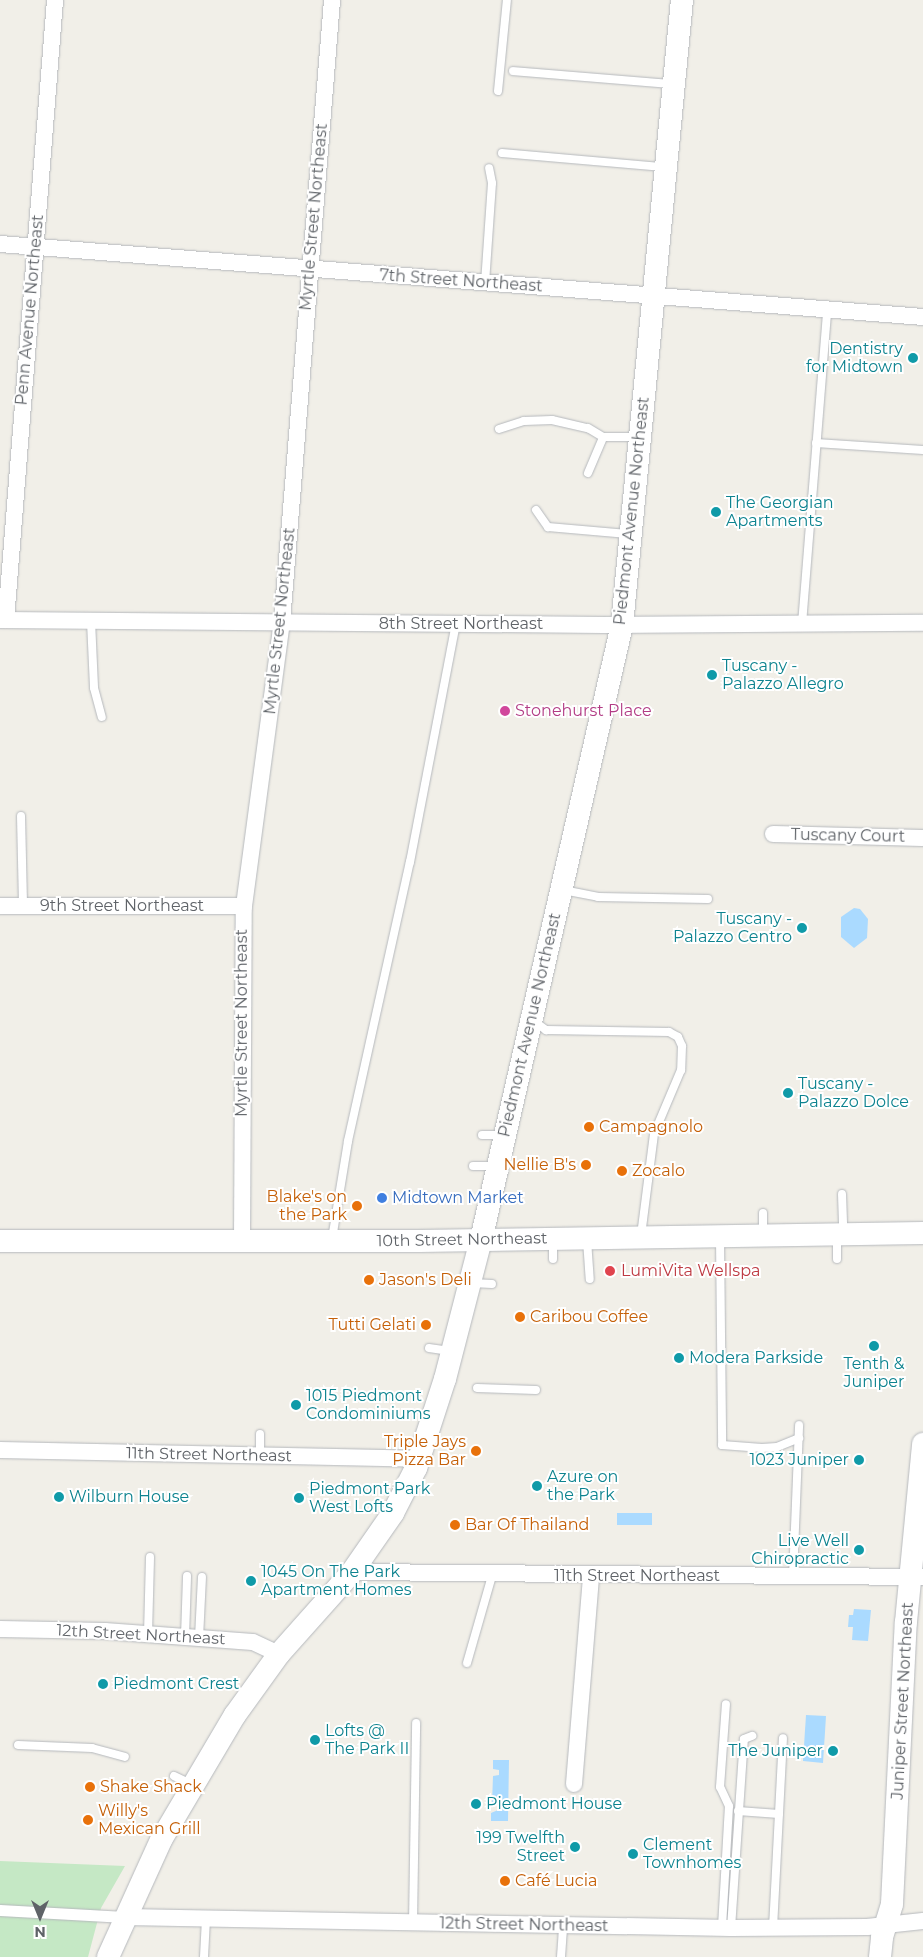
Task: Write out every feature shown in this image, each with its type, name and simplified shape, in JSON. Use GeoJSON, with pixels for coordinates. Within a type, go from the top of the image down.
{"type":"FeatureCollection","features":[{"type":"Feature","properties":{"kind":"main road","name":"Piedmont Avenue Northeast"},"geometry":{"type":"LineString","coordinates":[[108,1957],[183,1780],[235,1715],[279,1654],[352,1572],[393,1514],[419,1459],[452,1351],[481,1283],[481,1240],[622,625],[633,535],[652,296],[682,0]]}},
{"type":"Feature","properties":{"kind":"main road","name":"10th Street Northeast"},"geometry":{"type":"LineString","coordinates":[[0,1241],[481,1240],[553,1249],[587,1238],[720,1235],[763,1224],[840,1233],[923,1233]]}},
{"type":"Feature","properties":{"kind":"main road","name":"Juniper Street Northeast"},"geometry":{"type":"LineString","coordinates":[[880,1957],[892,1904],[917,1577],[923,1444]]}},
{"type":"Feature","properties":{"kind":"street","name":"Penn Avenue Northeast"},"geometry":{"type":"LineString","coordinates":[[3,620],[55,0]]}},
{"type":"Feature","properties":{"kind":"street","name":"Myrtle Street Northeast"},"geometry":{"type":"LineString","coordinates":[[242,1241],[244,906],[282,622],[332,0]]}},
{"type":"Feature","properties":{"kind":"street","name":"7th Street Northeast"},"geometry":{"type":"LineString","coordinates":[[0,244],[923,317]]}},
{"type":"Feature","properties":{"kind":"street","name":"8th Street Northeast"},"geometry":{"type":"LineString","coordinates":[[3,620],[622,625],[923,623]]}},
{"type":"Feature","properties":{"kind":"street","name":"Tuscany Court"},"geometry":{"type":"LineString","coordinates":[[773,834],[923,838]]}},
{"type":"Feature","properties":{"kind":"street","name":"9th Street Northeast"},"geometry":{"type":"LineString","coordinates":[[0,906],[244,906]]}},
{"type":"Feature","properties":{"kind":"street","name":"11th Street Northeast"},"geometry":{"type":"LineString","coordinates":[[0,1450],[419,1459]]}},
{"type":"Feature","properties":{"kind":"street","name":"11th Street Northeast"},"geometry":{"type":"LineString","coordinates":[[352,1572],[492,1576],[917,1577]]}},
{"type":"Feature","properties":{"kind":"street"},"geometry":{"type":"LineString","coordinates":[[574,1784],[590,1576]]}},
{"type":"Feature","properties":{"kind":"street","name":"12th Street Northeast"},"geometry":{"type":"LineString","coordinates":[[0,1629],[148,1634],[253,1642],[279,1654]]}},
{"type":"Feature","properties":{"kind":"street"},"geometry":{"type":"LineString","coordinates":[[0,1910],[125,1917]]}},
{"type":"Feature","properties":{"kind":"street","name":"12th Street Northeast"},"geometry":{"type":"LineString","coordinates":[[125,1917],[727,1928],[886,1924],[923,1921]]}},
{"type":"Feature","properties":{"kind":"lane"},"geometry":{"type":"LineString","coordinates":[[498,91],[507,0]]}},
{"type":"Feature","properties":{"kind":"lane"},"geometry":{"type":"LineString","coordinates":[[513,71],[674,84]]}},
{"type":"Feature","properties":{"kind":"lane"},"geometry":{"type":"LineString","coordinates":[[502,153],[665,168]]}},
{"type":"Feature","properties":{"kind":"lane"},"geometry":{"type":"LineString","coordinates":[[485,283],[492,183],[489,168]]}},
{"type":"Feature","properties":{"kind":"lane"},"geometry":{"type":"LineString","coordinates":[[802,624],[827,310]]}},
{"type":"Feature","properties":{"kind":"lane"},"geometry":{"type":"LineString","coordinates":[[499,429],[524,421],[552,420],[588,428],[604,438],[640,437]]}},
{"type":"Feature","properties":{"kind":"lane"},"geometry":{"type":"LineString","coordinates":[[588,474],[604,438]]}},
{"type":"Feature","properties":{"kind":"lane"},"geometry":{"type":"LineString","coordinates":[[816,444],[923,450]]}},
{"type":"Feature","properties":{"kind":"lane"},"geometry":{"type":"LineString","coordinates":[[536,510],[548,527],[633,535]]}},
{"type":"Feature","properties":{"kind":"lane"},"geometry":{"type":"LineString","coordinates":[[91,621],[94,688],[102,716]]}},
{"type":"Feature","properties":{"kind":"lane"},"geometry":{"type":"LineString","coordinates":[[332,1241],[348,1141],[410,862],[456,624]]}},
{"type":"Feature","properties":{"kind":"lane"},"geometry":{"type":"LineString","coordinates":[[21,816],[23,906]]}},
{"type":"Feature","properties":{"kind":"lane"},"geometry":{"type":"LineString","coordinates":[[561,889],[598,897],[708,899]]}},
{"type":"Feature","properties":{"kind":"lane"},"geometry":{"type":"LineString","coordinates":[[531,1020],[546,1030],[669,1032],[678,1037],[682,1046],[681,1070],[654,1134],[641,1236]]}},
{"type":"Feature","properties":{"kind":"lane"},"geometry":{"type":"LineString","coordinates":[[482,1135],[505,1135]]}},
{"type":"Feature","properties":{"kind":"lane"},"geometry":{"type":"LineString","coordinates":[[473,1166],[498,1166]]}},
{"type":"Feature","properties":{"kind":"lane"},"geometry":{"type":"LineString","coordinates":[[837,1259],[842,1194]]}},
{"type":"Feature","properties":{"kind":"lane"},"geometry":{"type":"LineString","coordinates":[[720,1235],[722,1445],[762,1448],[777,1447],[799,1438]]}},
{"type":"Feature","properties":{"kind":"lane"},"geometry":{"type":"LineString","coordinates":[[587,1238],[590,1279]]}},
{"type":"Feature","properties":{"kind":"lane"},"geometry":{"type":"LineString","coordinates":[[429,1348],[452,1351]]}},
{"type":"Feature","properties":{"kind":"lane"},"geometry":{"type":"LineString","coordinates":[[477,1388],[536,1390]]}},
{"type":"Feature","properties":{"kind":"lane"},"geometry":{"type":"LineString","coordinates":[[792,1577],[799,1425]]}},
{"type":"Feature","properties":{"kind":"lane"},"geometry":{"type":"LineString","coordinates":[[260,1434],[260,1456]]}},
{"type":"Feature","properties":{"kind":"lane"},"geometry":{"type":"LineString","coordinates":[[148,1634],[150,1556]]}},
{"type":"Feature","properties":{"kind":"lane"},"geometry":{"type":"LineString","coordinates":[[187,1576],[192,1637]]}},
{"type":"Feature","properties":{"kind":"lane"},"geometry":{"type":"LineString","coordinates":[[467,1662],[492,1576]]}},
{"type":"Feature","properties":{"kind":"lane"},"geometry":{"type":"LineString","coordinates":[[192,1637],[202,1577]]}},
{"type":"Feature","properties":{"kind":"lane"},"geometry":{"type":"LineString","coordinates":[[726,1704],[720,1787],[729,1806],[727,1928]]}},
{"type":"Feature","properties":{"kind":"lane"},"geometry":{"type":"LineString","coordinates":[[413,1923],[416,1723]]}},
{"type":"Feature","properties":{"kind":"lane"},"geometry":{"type":"LineString","coordinates":[[727,1928],[744,1739],[752,1736]]}},
{"type":"Feature","properties":{"kind":"lane"},"geometry":{"type":"LineString","coordinates":[[773,1928],[783,1738]]}},
{"type":"Feature","properties":{"kind":"lane"},"geometry":{"type":"LineString","coordinates":[[18,1745],[92,1748],[125,1756]]}},
{"type":"Feature","properties":{"kind":"lane"},"geometry":{"type":"LineString","coordinates":[[738,1811],[779,1814]]}},
{"type":"Feature","properties":{"kind":"lane"},"geometry":{"type":"LineString","coordinates":[[204,1957],[206,1918]]}},
{"type":"Feature","properties":{"kind":"lane"},"geometry":{"type":"LineString","coordinates":[[561,1957],[562,1926]]}},
{"type":"Feature","properties":{"kind":"green space"},"geometry":{"type":"Polygon","coordinates":[[[0,1861],[125,1866],[101,1908],[88,1957],[0,1957],[0,1861]]]}},
{"type":"Feature","properties":{"kind":"water"},"geometry":{"type":"Polygon","coordinates":[[[854,908],[860,909],[868,919],[867,938],[854,948],[841,937],[841,917],[854,908]]]}},
{"type":"Feature","properties":{"kind":"water"},"geometry":{"type":"Polygon","coordinates":[[[617,1513],[652,1513],[652,1525],[617,1525],[617,1513]]]}},
{"type":"Feature","properties":{"kind":"water"},"geometry":{"type":"Polygon","coordinates":[[[854,1609],[871,1610],[868,1641],[852,1640],[853,1627],[848,1627],[849,1615],[853,1615],[854,1609]]]}},
{"type":"Feature","properties":{"kind":"water"},"geometry":{"type":"Polygon","coordinates":[[[806,1715],[826,1716],[823,1763],[803,1761],[806,1715]]]}},
{"type":"Feature","properties":{"kind":"water"},"geometry":{"type":"Polygon","coordinates":[[[493,1760],[509,1760],[508,1821],[491,1821],[491,1813],[498,1810],[498,1805],[492,1804],[493,1776],[499,1775],[499,1770],[493,1769],[493,1760]]]}},
{"type":"Feature","properties":{"kind":"place","name":"Dentistry for Midtown"},"geometry":{"type":"Point","coordinates":[913,358]}},
{"type":"Feature","properties":{"kind":"place","name":"The Georgian Apartments"},"geometry":{"type":"Point","coordinates":[716,512]}},
{"type":"Feature","properties":{"kind":"place","name":"Tuscany - Palazzo Allegro"},"geometry":{"type":"Point","coordinates":[712,675]}},
{"type":"Feature","properties":{"kind":"place","name":"Stonehurst Place"},"geometry":{"type":"Point","coordinates":[505,711]}},
{"type":"Feature","properties":{"kind":"place","name":"Tuscany - Palazzo Centro"},"geometry":{"type":"Point","coordinates":[802,928]}},
{"type":"Feature","properties":{"kind":"place","name":"Tuscany - Palazzo Dolce"},"geometry":{"type":"Point","coordinates":[788,1093]}},
{"type":"Feature","properties":{"kind":"place","name":"Campagnolo"},"geometry":{"type":"Point","coordinates":[589,1127]}},
{"type":"Feature","properties":{"kind":"place","name":"Nellie B's"},"geometry":{"type":"Point","coordinates":[586,1165]}},
{"type":"Feature","properties":{"kind":"place","name":"Zocalo"},"geometry":{"type":"Point","coordinates":[622,1171]}},
{"type":"Feature","properties":{"kind":"place","name":"Midtown Market"},"geometry":{"type":"Point","coordinates":[382,1198]}},
{"type":"Feature","properties":{"kind":"place","name":"Blake's on the Park"},"geometry":{"type":"Point","coordinates":[357,1206]}},
{"type":"Feature","properties":{"kind":"place","name":"LumiVita Wellspa"},"geometry":{"type":"Point","coordinates":[610,1271]}},
{"type":"Feature","properties":{"kind":"place","name":"Jason's Deli"},"geometry":{"type":"Point","coordinates":[369,1280]}},
{"type":"Feature","properties":{"kind":"place","name":"Caribou Coffee"},"geometry":{"type":"Point","coordinates":[520,1317]}},
{"type":"Feature","properties":{"kind":"place","name":"Tutti Gelati"},"geometry":{"type":"Point","coordinates":[426,1325]}},
{"type":"Feature","properties":{"kind":"place","name":"Tenth & Juniper"},"geometry":{"type":"Point","coordinates":[874,1346]}},
{"type":"Feature","properties":{"kind":"place","name":"Modera Parkside"},"geometry":{"type":"Point","coordinates":[679,1358]}},
{"type":"Feature","properties":{"kind":"place","name":"1015 Piedmont Condominiums"},"geometry":{"type":"Point","coordinates":[296,1405]}},
{"type":"Feature","properties":{"kind":"place","name":"Triple Jays Pizza Bar"},"geometry":{"type":"Point","coordinates":[476,1451]}},
{"type":"Feature","properties":{"kind":"place","name":"1023 Juniper"},"geometry":{"type":"Point","coordinates":[859,1460]}},
{"type":"Feature","properties":{"kind":"place","name":"Azure on the Park"},"geometry":{"type":"Point","coordinates":[537,1486]}},
{"type":"Feature","properties":{"kind":"place","name":"Wilburn House"},"geometry":{"type":"Point","coordinates":[59,1497]}},
{"type":"Feature","properties":{"kind":"place","name":"Piedmont Park West Lofts"},"geometry":{"type":"Point","coordinates":[299,1498]}},
{"type":"Feature","properties":{"kind":"place","name":"Bar Of Thailand"},"geometry":{"type":"Point","coordinates":[455,1525]}},
{"type":"Feature","properties":{"kind":"place","name":"Live Well Chiropractic"},"geometry":{"type":"Point","coordinates":[859,1550]}},
{"type":"Feature","properties":{"kind":"place","name":"1045 On The Park Apartment Homes"},"geometry":{"type":"Point","coordinates":[251,1581]}},
{"type":"Feature","properties":{"kind":"place","name":"Piedmont Crest"},"geometry":{"type":"Point","coordinates":[103,1684]}},
{"type":"Feature","properties":{"kind":"place","name":"Lofts @ The Park II"},"geometry":{"type":"Point","coordinates":[315,1740]}},
{"type":"Feature","properties":{"kind":"place","name":"The Juniper"},"geometry":{"type":"Point","coordinates":[833,1751]}},
{"type":"Feature","properties":{"kind":"place","name":"Shake Shack"},"geometry":{"type":"Point","coordinates":[90,1787]}},
{"type":"Feature","properties":{"kind":"place","name":"Piedmont House"},"geometry":{"type":"Point","coordinates":[476,1804]}},
{"type":"Feature","properties":{"kind":"place","name":"Willy's Mexican Grill"},"geometry":{"type":"Point","coordinates":[88,1820]}},
{"type":"Feature","properties":{"kind":"place","name":"199 Twelfth Street"},"geometry":{"type":"Point","coordinates":[575,1847]}},
{"type":"Feature","properties":{"kind":"place","name":"Clement Townhomes"},"geometry":{"type":"Point","coordinates":[633,1854]}},
{"type":"Feature","properties":{"kind":"place","name":"Café Lucia"},"geometry":{"type":"Point","coordinates":[505,1881]}}]}
